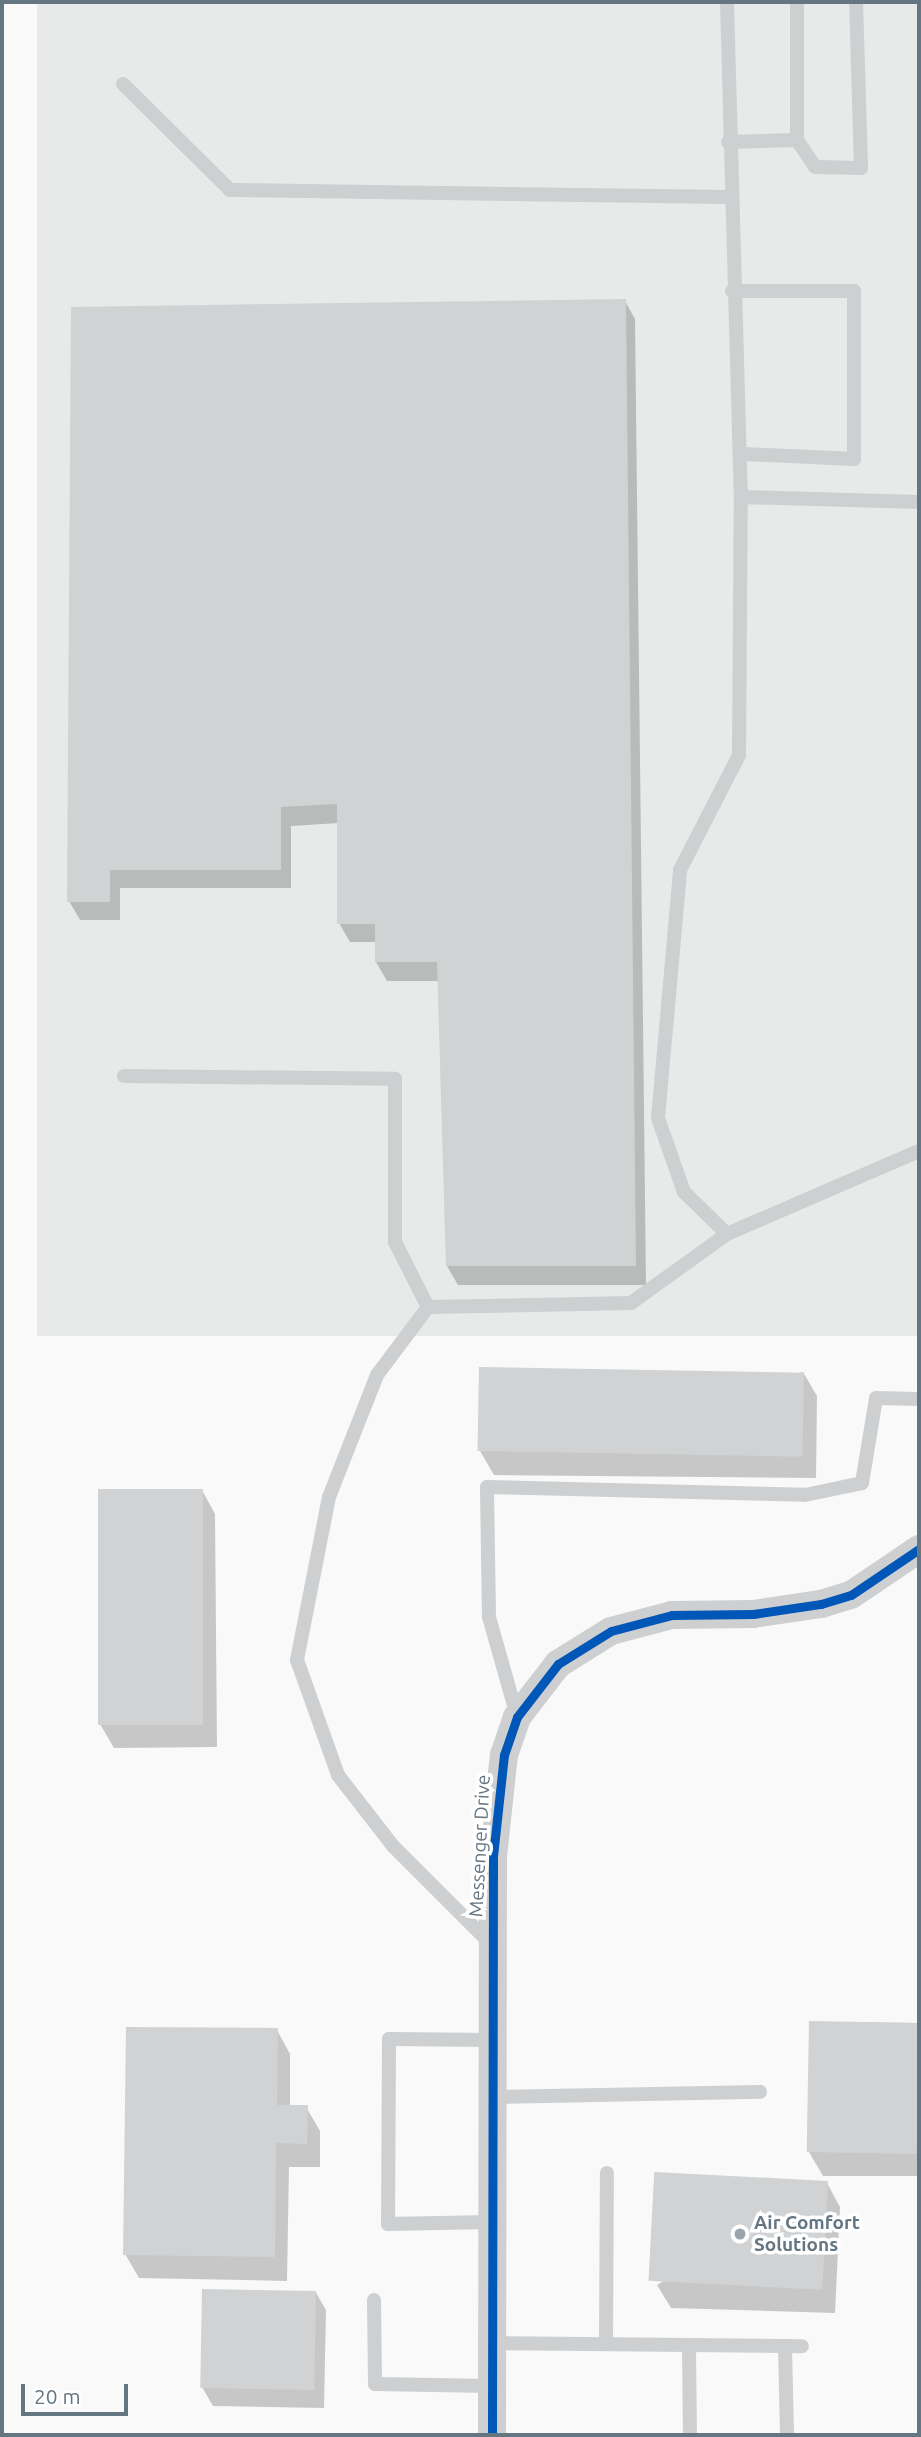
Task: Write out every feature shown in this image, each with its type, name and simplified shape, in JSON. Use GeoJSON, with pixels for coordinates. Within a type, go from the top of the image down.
{"type":"FeatureCollection","features":[{"type":"Feature","properties":{"kind":"street","name":"Messenger Drive"},"geometry":{"type":"LineString","coordinates":[[492,2435],[492,2040],[497,1801],[517,1717],[558,1664],[611,1631],[672,1615],[753,1614],[821,1604],[851,1595],[919,1549]]}},
{"type":"Feature","properties":{"kind":"lane"},"geometry":{"type":"LineString","coordinates":[[727,2],[732,291],[743,454],[739,755],[680,870],[658,1118],[684,1192],[727,1234]]}},
{"type":"Feature","properties":{"kind":"lane"},"geometry":{"type":"LineString","coordinates":[[797,2],[797,140],[814,167],[861,169],[856,2]]}},
{"type":"Feature","properties":{"kind":"lane"},"geometry":{"type":"LineString","coordinates":[[123,83],[230,190],[729,197]]}},
{"type":"Feature","properties":{"kind":"lane"},"geometry":{"type":"LineString","coordinates":[[728,142],[797,140]]}},
{"type":"Feature","properties":{"kind":"lane"},"geometry":{"type":"LineString","coordinates":[[732,291],[854,291],[854,459],[743,454]]}},
{"type":"Feature","properties":{"kind":"lane"},"geometry":{"type":"LineString","coordinates":[[741,497],[919,502]]}},
{"type":"Feature","properties":{"kind":"lane"},"geometry":{"type":"LineString","coordinates":[[124,1076],[395,1079],[395,1242],[428,1307]]}},
{"type":"Feature","properties":{"kind":"lane"},"geometry":{"type":"LineString","coordinates":[[428,1307],[631,1303],[727,1234],[919,1151]]}},
{"type":"Feature","properties":{"kind":"lane"},"geometry":{"type":"LineString","coordinates":[[428,1307],[377,1375],[329,1497],[297,1660],[338,1775],[393,1846],[493,1946]]}},
{"type":"Feature","properties":{"kind":"lane"},"geometry":{"type":"LineString","coordinates":[[517,1717],[489,1617],[487,1488],[805,1495],[862,1483],[876,1398],[919,1399]]}},
{"type":"Feature","properties":{"kind":"lane"},"geometry":{"type":"LineString","coordinates":[[492,2040],[389,2039],[388,2224],[492,2222]]}},
{"type":"Feature","properties":{"kind":"lane"},"geometry":{"type":"LineString","coordinates":[[493,2097],[760,2092]]}},
{"type":"Feature","properties":{"kind":"lane"},"geometry":{"type":"LineString","coordinates":[[606,2344],[607,2174]]}},
{"type":"Feature","properties":{"kind":"lane"},"geometry":{"type":"LineString","coordinates":[[374,2300],[375,2384],[492,2386]]}},
{"type":"Feature","properties":{"kind":"lane"},"geometry":{"type":"LineString","coordinates":[[492,2343],[802,2346]]}},
{"type":"Feature","properties":{"kind":"lane"},"geometry":{"type":"LineString","coordinates":[[689,2345],[690,2435]]}},
{"type":"Feature","properties":{"kind":"lane"},"geometry":{"type":"LineString","coordinates":[[785,2346],[787,2435]]}},
{"type":"Feature","properties":{"kind":"shaded area"},"geometry":{"type":"Polygon","coordinates":[[[37,2],[919,2],[919,1336],[37,1336],[37,2]]]}},
{"type":"Feature","properties":{"kind":"building"},"geometry":{"type":"Polygon","coordinates":[[[626,299],[636,1266],[446,1266],[437,962],[375,962],[375,924],[337,924],[337,804],[281,807],[281,870],[110,870],[110,902],[67,902],[71,307],[626,299]]]}},
{"type":"Feature","properties":{"kind":"building"},"geometry":{"type":"Polygon","coordinates":[[[479,1367],[804,1373],[802,1457],[478,1451],[479,1367]]]}},
{"type":"Feature","properties":{"kind":"building"},"geometry":{"type":"Polygon","coordinates":[[[98,1489],[203,1489],[203,1725],[98,1725],[98,1489]]]}},
{"type":"Feature","properties":{"kind":"building"},"geometry":{"type":"Polygon","coordinates":[[[809,2021],[919,2023],[917,2154],[807,2152],[809,2021]]]}},
{"type":"Feature","properties":{"kind":"building"},"geometry":{"type":"Polygon","coordinates":[[[126,2027],[278,2028],[277,2105],[308,2105],[307,2144],[276,2143],[275,2257],[123,2255],[126,2027]]]}},
{"type":"Feature","properties":{"kind":"building","name":"Air Comfort Solutions"},"geometry":{"type":"Polygon","coordinates":[[[654,2172],[828,2181],[822,2290],[649,2281],[654,2172]]]}},
{"type":"Feature","properties":{"kind":"building"},"geometry":{"type":"Polygon","coordinates":[[[202,2289],[316,2291],[314,2390],[200,2388],[202,2289]]]}},
{"type":"Feature","properties":{"kind":"cycle path"},"geometry":{"type":"LineString","coordinates":[[492,2435],[493,1856],[504,1755],[517,1717],[558,1664],[611,1631],[672,1615],[753,1614],[821,1604],[851,1595],[919,1549]]}},
{"type":"Feature","properties":{"kind":"place","name":"Air Comfort Solutions"},"geometry":{"type":"Point","coordinates":[740,2234]}}]}
